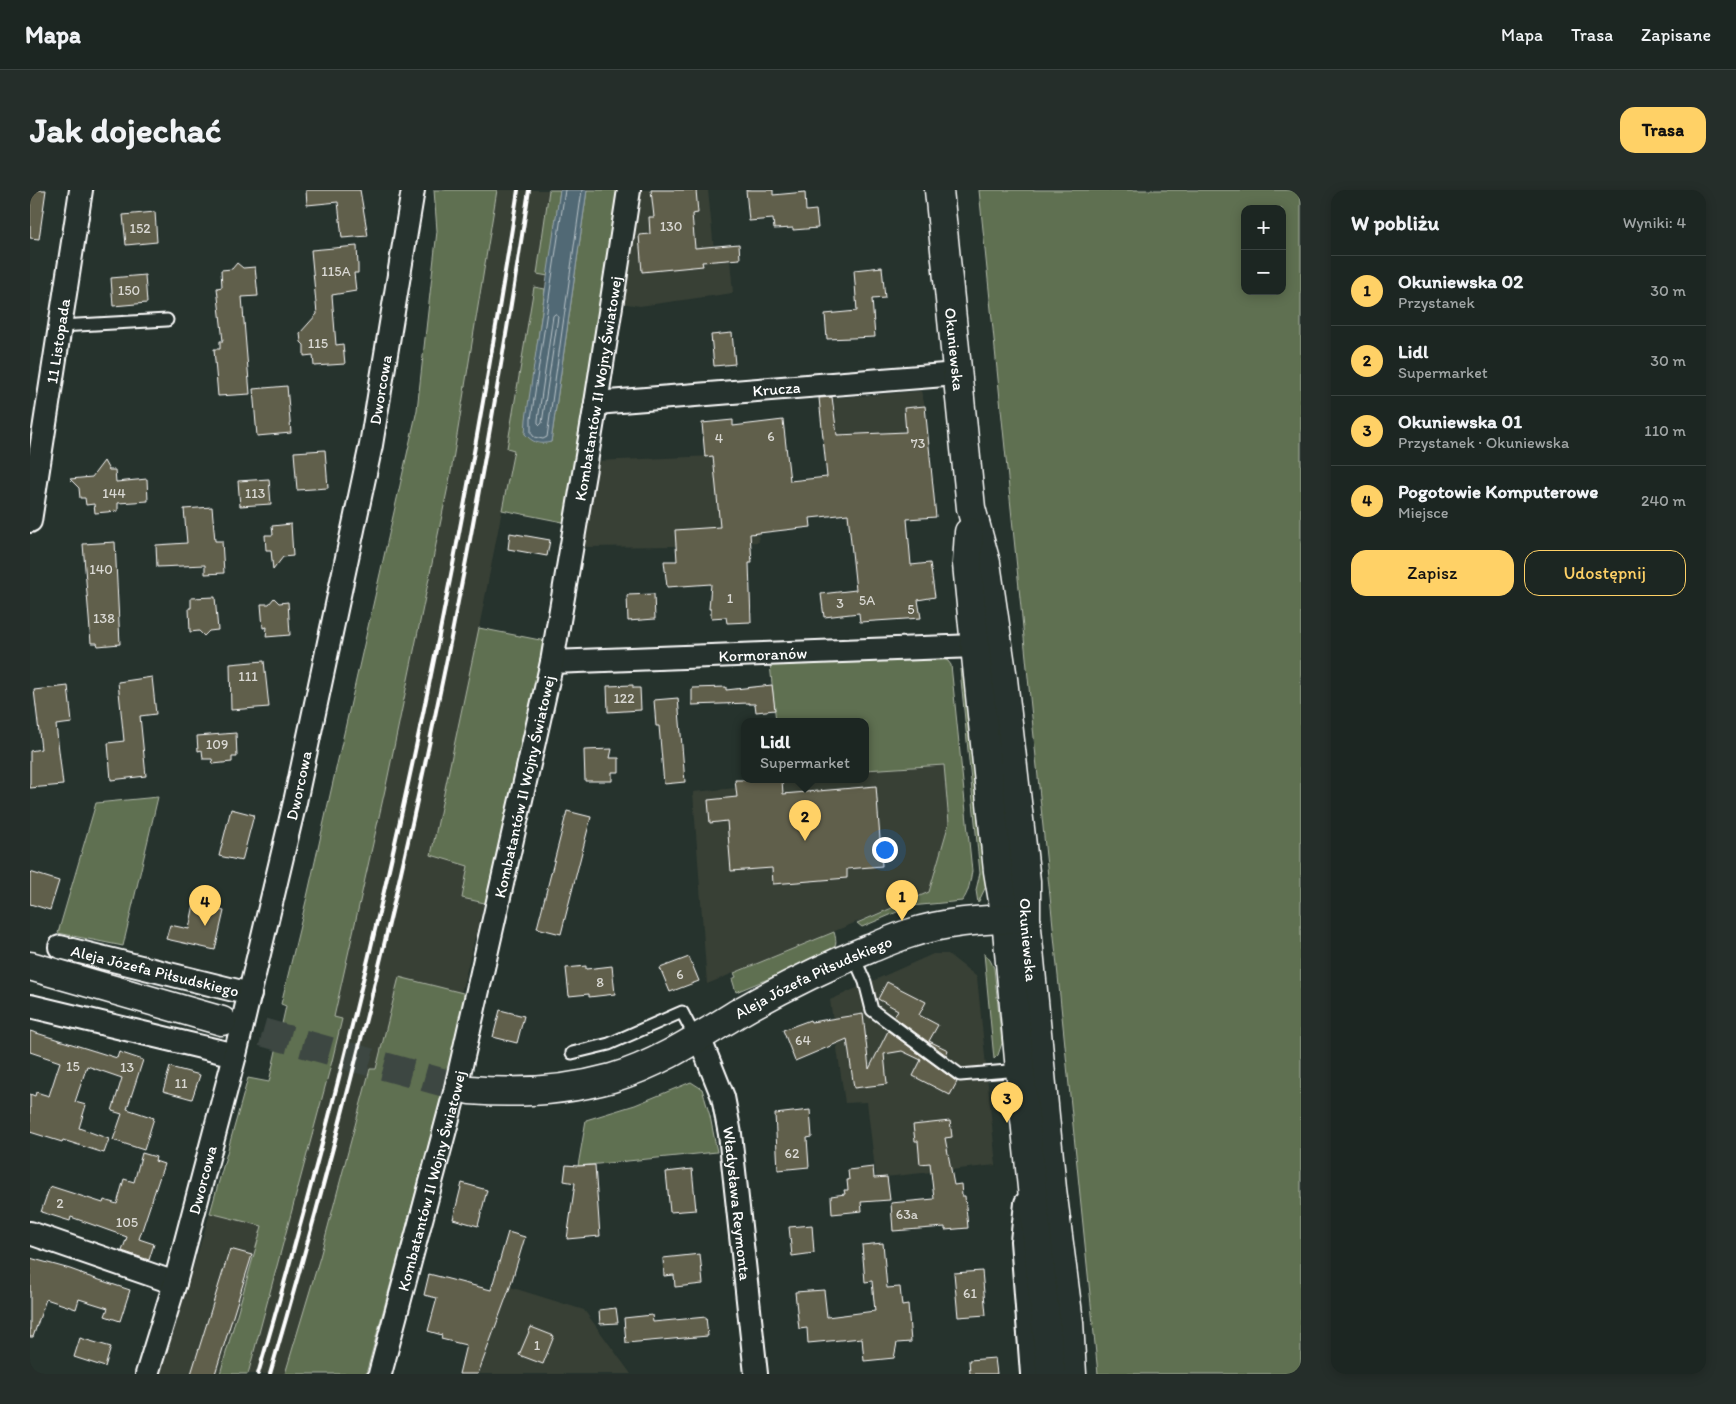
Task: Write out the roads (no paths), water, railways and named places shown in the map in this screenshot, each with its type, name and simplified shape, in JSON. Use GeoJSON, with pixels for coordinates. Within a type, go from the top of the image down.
{"type":"FeatureCollection","features":[{"type":"Feature","properties":{"kind":"main road","name":"Okuniewska"},"geometry":{"type":"LineString","coordinates":[[939,190],[971,508],[986,563],[1003,679],[1026,880],[1016,919],[1020,1070],[1052,1374]]}},
{"type":"Feature","properties":{"kind":"main road","name":"Okuniewska"},"geometry":{"type":"LineString","coordinates":[[971,508],[967,564],[998,871],[1016,919],[1044,1100],[1052,1189],[1070,1322],[1072,1374]]}},
{"type":"Feature","properties":{"kind":"main road","name":"Aleja Józefa Piłsudskiego"},"geometry":{"type":"LineString","coordinates":[[470,1090],[505,1093],[543,1091],[579,1086],[614,1077],[648,1064],[801,978],[853,955],[907,934],[942,924],[961,921],[1016,919]]}},
{"type":"Feature","properties":{"kind":"main road","name":"Aleja Józefa Piłsudskiego"},"geometry":{"type":"LineString","coordinates":[[30,966],[222,1021]]}},
{"type":"Feature","properties":{"kind":"street","name":"11 Listopada"},"geometry":{"type":"LineString","coordinates":[[30,521],[81,190]]}},
{"type":"Feature","properties":{"kind":"street","name":"Dworcowa"},"geometry":{"type":"LineString","coordinates":[[147,1374],[175,1283],[235,1055],[297,792],[371,445],[413,190]]}},
{"type":"Feature","properties":{"kind":"street","name":"Kombatantów II Wojny Światowej"},"geometry":{"type":"LineString","coordinates":[[380,1374],[455,1092],[552,662],[596,403],[629,190]]}},
{"type":"Feature","properties":{"kind":"street","name":"Krucza"},"geometry":{"type":"LineString","coordinates":[[596,403],[957,374]]}},
{"type":"Feature","properties":{"kind":"street","name":"Kormoranów"},"geometry":{"type":"LineString","coordinates":[[552,662],[975,646]]}},
{"type":"Feature","properties":{"kind":"street","name":"Aleja Józefa Piłsudskiego"},"geometry":{"type":"LineString","coordinates":[[60,947],[250,994]]}},
{"type":"Feature","properties":{"kind":"street"},"geometry":{"type":"LineString","coordinates":[[30,1006],[235,1055]]}},
{"type":"Feature","properties":{"kind":"street","name":"Władysława Reymonta"},"geometry":{"type":"LineString","coordinates":[[697,1038],[723,1097],[730,1134],[756,1374]]}},
{"type":"Feature","properties":{"kind":"street","name":"Okuniewska"},"geometry":{"type":"LineString","coordinates":[[1030,1162],[1022,1241],[1032,1374]]}},
{"type":"Feature","properties":{"kind":"street"},"geometry":{"type":"LineString","coordinates":[[30,1233],[175,1283]]}},
{"type":"Feature","properties":{"kind":"lane"},"geometry":{"type":"LineString","coordinates":[[60,326],[167,320]]}},
{"type":"Feature","properties":{"kind":"lane"},"geometry":{"type":"LineString","coordinates":[[853,955],[865,982],[872,1010],[960,1075],[1020,1070],[1033,1080],[1044,1100]]}},
{"type":"Feature","properties":{"kind":"lane"},"geometry":{"type":"LineString","coordinates":[[572,1053],[609,1044],[682,1012],[697,1038]]}},
{"type":"Feature","properties":{"kind":"water"},"geometry":{"type":"Polygon","coordinates":[[[560,190],[587,190],[551,442],[540,443],[525,434],[526,419],[560,190]]]}},
{"type":"Feature","properties":{"kind":"tunnel"},"geometry":{"type":"LineString","coordinates":[[222,1021],[470,1090]]}},
{"type":"Feature","properties":{"kind":"railway"},"geometry":{"type":"LineString","coordinates":[[258,1374],[338,1082],[408,786],[439,638],[467,489],[494,340],[518,190]]}},
{"type":"Feature","properties":{"kind":"railway"},"geometry":{"type":"LineString","coordinates":[[270,1374],[328,1169],[380,962],[427,754],[477,501],[529,190]]}},
{"type":"Feature","properties":{"kind":"place","name":"Lidl"},"geometry":{"type":"Point","coordinates":[805,841]}},
{"type":"Feature","properties":{"kind":"place","name":"Okuniewska 02"},"geometry":{"type":"Point","coordinates":[902,921]}},
{"type":"Feature","properties":{"kind":"place","name":"Pogotowie Komputerowe"},"geometry":{"type":"Point","coordinates":[205,926]}},
{"type":"Feature","properties":{"kind":"place","name":"Okuniewska 01"},"geometry":{"type":"Point","coordinates":[1007,1123]}}]}
